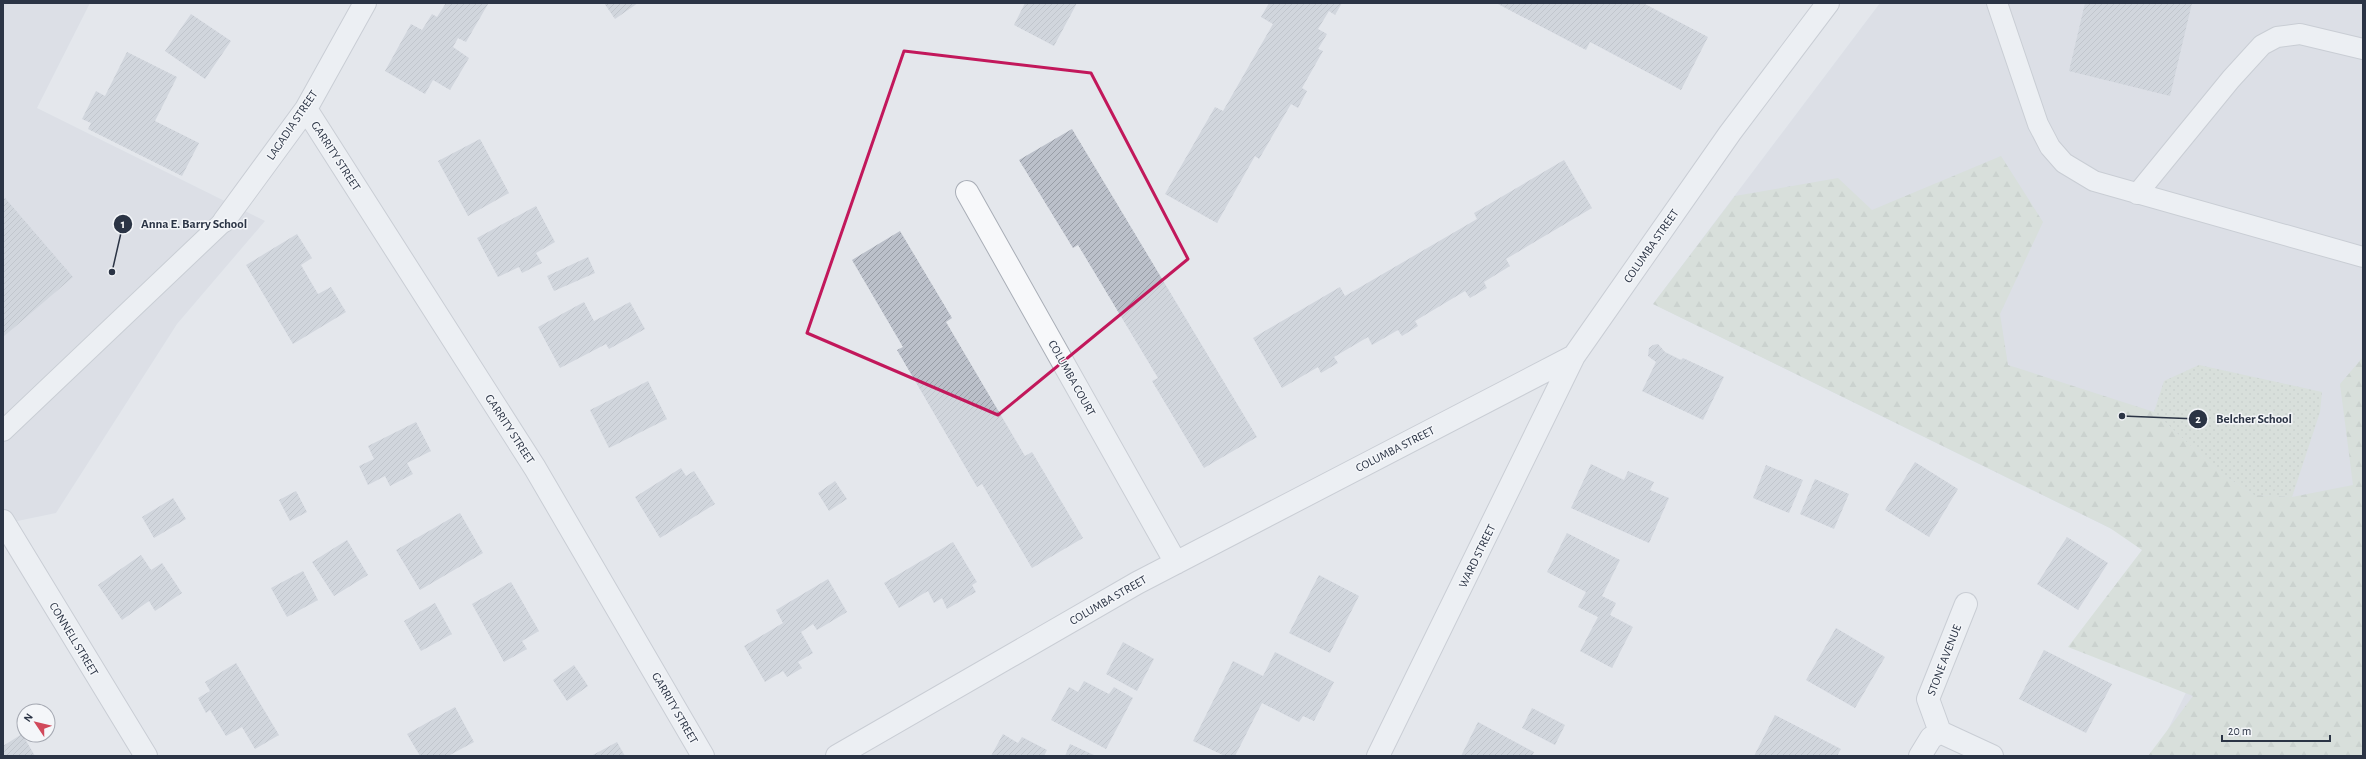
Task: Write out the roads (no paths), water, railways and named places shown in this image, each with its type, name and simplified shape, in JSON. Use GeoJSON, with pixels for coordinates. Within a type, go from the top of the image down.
{"type":"FeatureCollection","features":[{"type":"Feature","properties":{"kind":"street","name":"LAGADIA STREET"},"geometry":{"type":"LineString","coordinates":[[224,221],[306,109],[365,3]]}},
{"type":"Feature","properties":{"kind":"street","name":"COLUMBA STREET"},"geometry":{"type":"LineString","coordinates":[[843,754],[1137,583],[1574,356],[1730,133],[1828,3]]}},
{"type":"Feature","properties":{"kind":"street","name":"GARRITY STREET"},"geometry":{"type":"LineString","coordinates":[[306,109],[535,468],[703,756]]}},
{"type":"Feature","properties":{"kind":"street","name":"COLUMBA COURT"},"geometry":{"type":"LineString","coordinates":[[967,192],[1176,563]]}},
{"type":"Feature","properties":{"kind":"street","name":"WARD STREET"},"geometry":{"type":"LineString","coordinates":[[1378,756],[1574,356]]}},
{"type":"Feature","properties":{"kind":"street","name":"CONNELL STREET"},"geometry":{"type":"LineString","coordinates":[[3,521],[146,756]]}},
{"type":"Feature","properties":{"kind":"street","name":"STONE AVENUE"},"geometry":{"type":"LineString","coordinates":[[1940,732],[1928,699],[1966,604]]}},
{"type":"Feature","properties":{"kind":"street"},"geometry":{"type":"LineString","coordinates":[[1920,756],[1931,738],[1940,732],[1992,756]]}},
{"type":"Feature","properties":{"kind":"lane"},"geometry":{"type":"LineString","coordinates":[[1997,3],[2038,124],[2050,146],[2064,163],[2094,181],[2363,257]]}},
{"type":"Feature","properties":{"kind":"lane"},"geometry":{"type":"LineString","coordinates":[[2137,194],[2231,79],[2262,45],[2277,37],[2300,34],[2363,48]]}},
{"type":"Feature","properties":{"kind":"lane"},"geometry":{"type":"LineString","coordinates":[[3,431],[224,221]]}},
{"type":"Feature","properties":{"kind":"place","name":"Anna E. Barry School"},"geometry":{"type":"Point","coordinates":[112,272]}},
{"type":"Feature","properties":{"kind":"place","name":"Belcher School"},"geometry":{"type":"Point","coordinates":[2122,416]}}]}
